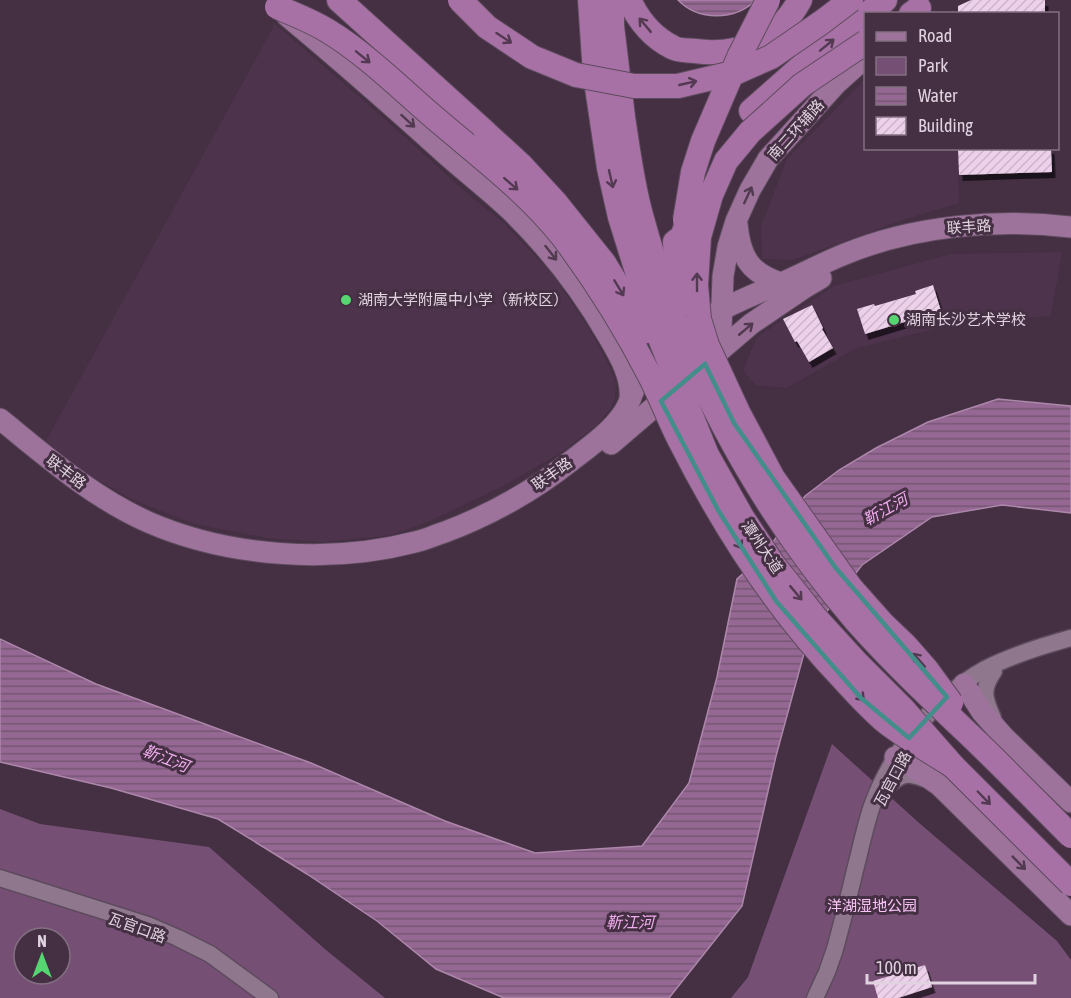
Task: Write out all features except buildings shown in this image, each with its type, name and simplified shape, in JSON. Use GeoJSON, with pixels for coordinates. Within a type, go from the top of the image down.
{"type":"FeatureCollection","features":[{"type":"Feature","properties":{"kind":"highway"},"geometry":{"type":"LineString","coordinates":[[339,0],[520,164],[556,203],[604,263],[645,336],[686,429],[718,510]]}},
{"type":"Feature","properties":{"kind":"highway"},"geometry":{"type":"LineString","coordinates":[[460,0],[487,27],[532,57],[576,75],[634,86],[678,86],[737,72],[771,57],[851,0]]}},
{"type":"Feature","properties":{"kind":"highway"},"geometry":{"type":"LineString","coordinates":[[590,0],[595,74],[612,119],[662,285],[714,409],[740,457],[801,551],[858,622],[902,669],[1071,836]]}},
{"type":"Feature","properties":{"kind":"highway"},"geometry":{"type":"LineString","coordinates":[[612,0],[612,119]]}},
{"type":"Feature","properties":{"kind":"highway"},"geometry":{"type":"LineString","coordinates":[[629,0],[643,24],[674,49],[724,52],[748,47],[773,33],[793,12],[800,0]]}},
{"type":"Feature","properties":{"kind":"highway"},"geometry":{"type":"LineString","coordinates":[[682,237],[693,172],[703,141],[739,57],[768,0]]}},
{"type":"Feature","properties":{"kind":"highway"},"geometry":{"type":"LineString","coordinates":[[869,12],[885,0]]}},
{"type":"Feature","properties":{"kind":"highway"},"geometry":{"type":"LineString","coordinates":[[273,3],[345,42],[539,209],[589,273],[633,344],[678,438],[718,510],[776,601],[826,662],[887,723],[946,776]]}},
{"type":"Feature","properties":{"kind":"highway"},"geometry":{"type":"LineString","coordinates":[[864,16],[751,111],[726,141],[705,175],[682,237],[675,242],[677,282],[682,307],[691,332],[722,402],[734,423],[851,588],[927,670],[977,742]]}},
{"type":"Feature","properties":{"kind":"highway"},"geometry":{"type":"LineString","coordinates":[[773,478],[738,412],[707,345],[699,319],[696,285],[699,237],[711,195],[726,161],[750,132],[802,85],[864,43]]}},
{"type":"Feature","properties":{"kind":"highway","name":"潭州大道"},"geometry":{"type":"LineString","coordinates":[[612,119],[609,168],[620,217],[641,288],[697,433],[717,474],[757,541],[790,586],[830,633],[903,709],[946,776],[1071,884]]}},
{"type":"Feature","properties":{"kind":"main road"},"geometry":{"type":"LineString","coordinates":[[273,3],[511,211],[544,245],[590,306],[613,345],[628,376],[631,388],[630,400]]}},
{"type":"Feature","properties":{"kind":"main road","name":"南二环辅路"},"geometry":{"type":"LineString","coordinates":[[717,353],[721,331],[723,276],[728,247],[736,221],[750,190],[768,159],[836,84],[864,59]]}},
{"type":"Feature","properties":{"kind":"main road"},"geometry":{"type":"LineString","coordinates":[[736,221],[744,255],[759,274],[781,283]]}},
{"type":"Feature","properties":{"kind":"main road","name":"联丰路"},"geometry":{"type":"LineString","coordinates":[[0,419],[88,488],[149,522],[182,534],[217,544],[255,550],[330,555],[380,549],[417,542],[471,522],[542,483],[615,424],[625,410],[642,372],[650,363],[696,326],[722,309],[846,254],[881,242],[932,230],[960,226],[1021,224],[1071,227]]}},
{"type":"Feature","properties":{"kind":"main road","name":"联丰路"},"geometry":{"type":"LineString","coordinates":[[0,435],[99,512],[140,532],[176,545],[220,557],[303,566],[349,565],[410,557],[462,540],[514,515],[551,493],[751,324],[804,288],[859,261],[935,241],[969,237],[1022,235],[1071,240]]}},
{"type":"Feature","properties":{"kind":"main road"},"geometry":{"type":"LineString","coordinates":[[613,345],[627,355],[638,356],[646,353],[714,302],[723,276]]}},
{"type":"Feature","properties":{"kind":"main road"},"geometry":{"type":"LineString","coordinates":[[966,687],[982,712],[1004,737],[1071,802]]}},
{"type":"Feature","properties":{"kind":"main road","name":"潭州大道"},"geometry":{"type":"LineString","coordinates":[[898,758],[913,767],[946,776],[1071,915]]}},
{"type":"Feature","properties":{"kind":"street"},"geometry":{"type":"LineString","coordinates":[[966,687],[984,670],[1027,651],[1071,638]]}},
{"type":"Feature","properties":{"kind":"street","name":"瓦官口路"},"geometry":{"type":"LineString","coordinates":[[820,998],[833,972],[844,940],[876,811],[898,758],[966,687],[1019,660],[1071,644]]}},
{"type":"Feature","properties":{"kind":"street"},"geometry":{"type":"LineString","coordinates":[[994,671],[986,682],[984,691],[987,705],[1004,737]]}},
{"type":"Feature","properties":{"kind":"street"},"geometry":{"type":"LineString","coordinates":[[814,998],[835,950],[872,805],[884,778],[898,758]]}},
{"type":"Feature","properties":{"kind":"street"},"geometry":{"type":"LineString","coordinates":[[887,787],[905,774],[946,776]]}},
{"type":"Feature","properties":{"kind":"street"},"geometry":{"type":"LineString","coordinates":[[0,878],[148,925],[178,938],[210,954],[270,998]]}},
{"type":"Feature","properties":{"kind":"street","name":"瓦官口路"},"geometry":{"type":"LineString","coordinates":[[0,884],[120,920],[171,940],[206,958],[262,998]]}},
{"type":"Feature","properties":{"kind":"highlighted area"},"geometry":{"type":"Polygon","coordinates":[[[705,364],[734,423],[835,567],[947,697],[909,738],[861,698],[776,601],[718,510],[661,401],[705,364]]]}},
{"type":"Feature","properties":{"kind":"shaded area","name":"湖南大学附属中小学（新校区）"},"geometry":{"type":"Polygon","coordinates":[[[275,24],[505,224],[552,274],[587,325],[616,383],[615,399],[610,409],[597,425],[562,452],[505,485],[432,520],[392,535],[323,542],[268,538],[195,524],[133,500],[85,472],[46,441],[275,24]]]}},
{"type":"Feature","properties":{"kind":"shaded area"},"geometry":{"type":"Polygon","coordinates":[[[864,80],[864,150],[958,150],[959,203],[903,220],[793,260],[762,259],[761,226],[787,159],[864,80]]]}},
{"type":"Feature","properties":{"kind":"shaded area","name":"湖南长沙艺术学校"},"geometry":{"type":"Polygon","coordinates":[[[1062,252],[1051,316],[959,323],[857,348],[787,388],[755,385],[743,370],[757,337],[834,286],[951,254],[1062,252]]]}},
{"type":"Feature","properties":{"kind":"green space","name":"洋湖湿地公园"},"geometry":{"type":"Polygon","coordinates":[[[832,744],[918,822],[1057,941],[1071,960],[1071,998],[731,998],[748,977],[832,744]]]}},
{"type":"Feature","properties":{"kind":"green space"},"geometry":{"type":"Polygon","coordinates":[[[0,809],[40,824],[209,847],[326,950],[385,998],[0,998],[0,809]]]}},
{"type":"Feature","properties":{"kind":"water"},"geometry":{"type":"Polygon","coordinates":[[[678,0],[756,0],[738,12],[717,16],[696,12],[678,0]]]}},
{"type":"Feature","properties":{"kind":"water","name":"靳江河"},"geometry":{"type":"Polygon","coordinates":[[[998,399],[1071,406],[1071,513],[1002,505],[932,517],[862,565],[809,635],[776,756],[742,906],[669,998],[504,998],[436,969],[377,921],[218,819],[111,788],[0,762],[0,639],[96,684],[311,763],[445,821],[535,853],[642,846],[689,783],[717,677],[737,579],[764,555],[805,496],[839,470],[928,422],[998,399]]]}},
{"type":"Feature","properties":{"kind":"place","name":"湖南大学附属中小学（新校区）"},"geometry":{"type":"Point","coordinates":[346,300]}},
{"type":"Feature","properties":{"kind":"place","name":"湖南长沙艺术学校"},"geometry":{"type":"Point","coordinates":[894,320]}}]}
